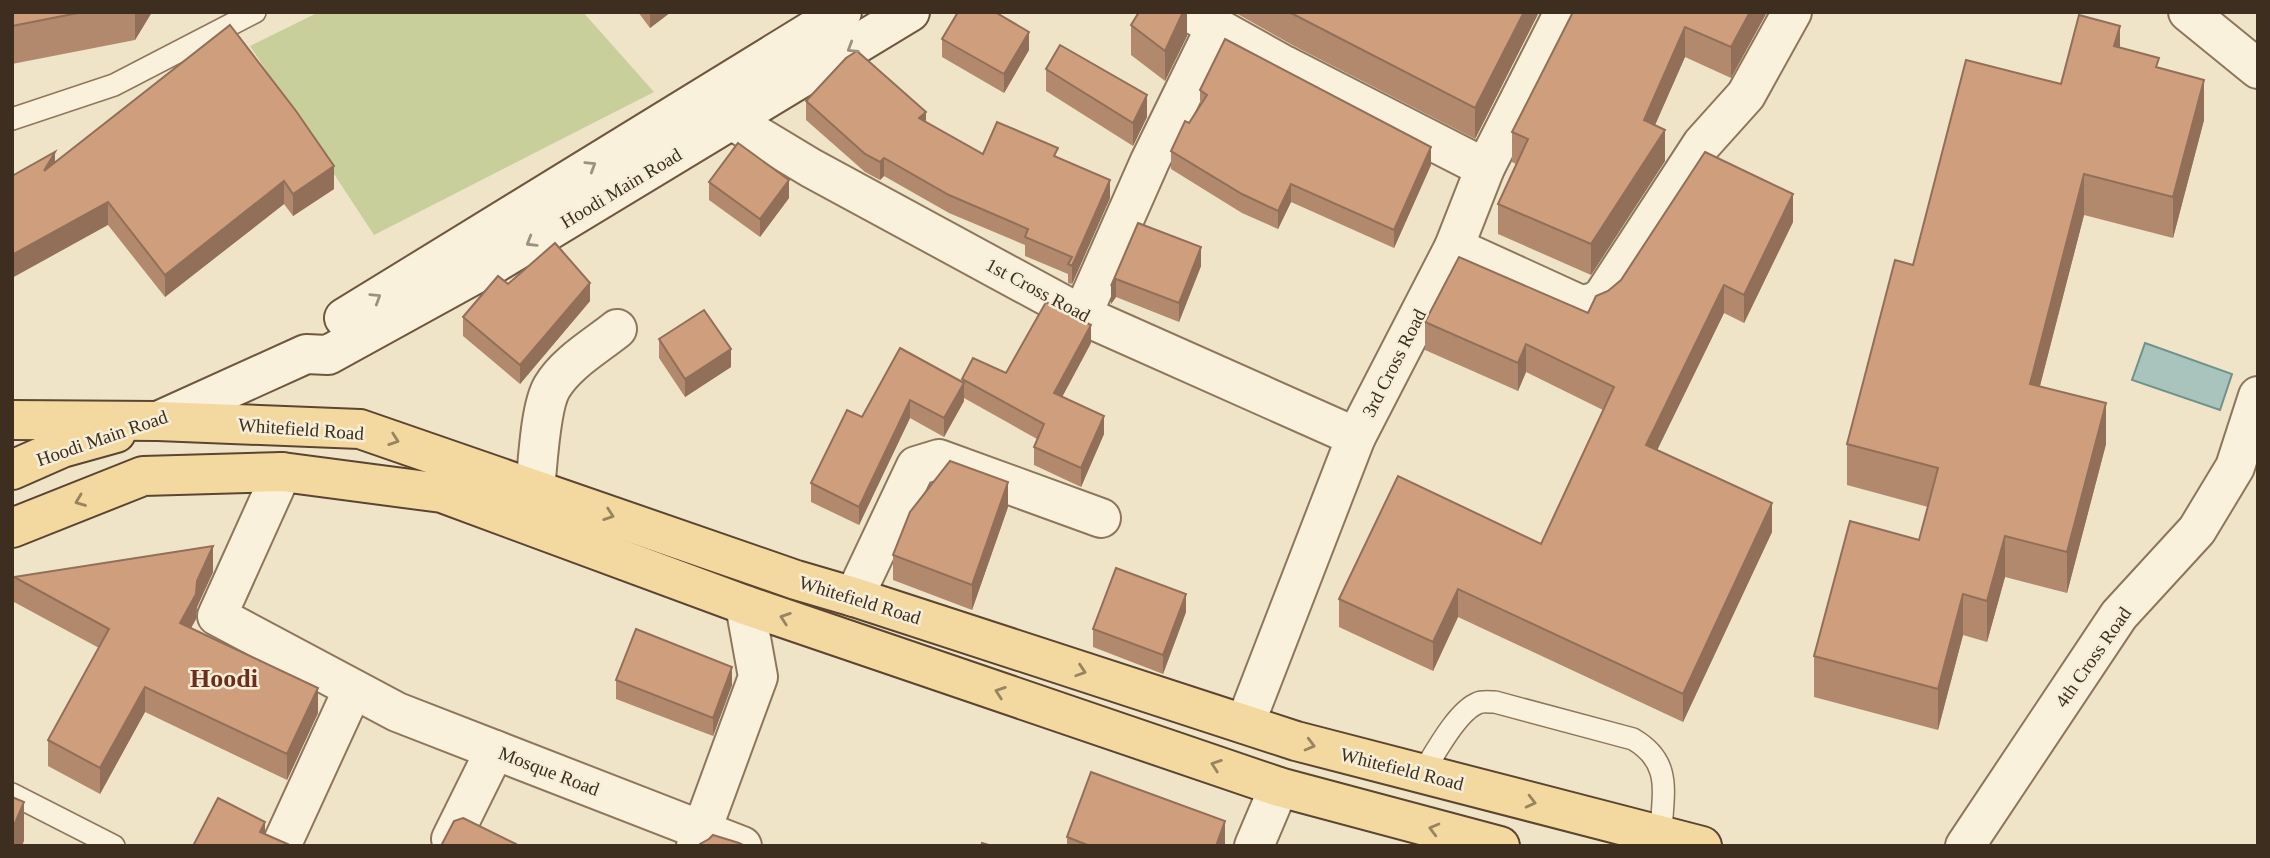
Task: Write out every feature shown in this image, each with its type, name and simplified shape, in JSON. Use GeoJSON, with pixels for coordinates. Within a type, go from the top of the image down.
{"type":"FeatureCollection","features":[{"type":"Feature","properties":{"kind":"main road","name":"Whitefield Road"},"geometry":{"type":"LineString","coordinates":[[12,420],[158,421],[360,429],[796,580],[1296,741],[1702,846]]}},
{"type":"Feature","properties":{"kind":"main road","name":"Hoodi Main Road"},"geometry":{"type":"LineString","coordinates":[[12,470],[62,448],[158,421]]}},
{"type":"Feature","properties":{"kind":"main road","name":"Whitefield Road"},"geometry":{"type":"LineString","coordinates":[[12,528],[143,476],[282,472],[442,493],[746,605],[1279,787],[1500,846]]}},
{"type":"Feature","properties":{"kind":"street"},"geometry":{"type":"LineString","coordinates":[[317,355],[314,337],[842,12]]}},
{"type":"Feature","properties":{"kind":"street","name":"Hoodi Main Road"},"geometry":{"type":"LineString","coordinates":[[158,421],[317,355],[497,262],[910,12]]}},
{"type":"Feature","properties":{"kind":"street","name":"3rd Cross Road"},"geometry":{"type":"LineString","coordinates":[[1245,724],[1356,437],[1454,247],[1485,167],[1564,12]]}},
{"type":"Feature","properties":{"kind":"street"},"geometry":{"type":"LineString","coordinates":[[1454,247],[1581,305],[1595,302],[1603,296],[1702,144],[1746,95],[1792,12]]}},
{"type":"Feature","properties":{"kind":"street"},"geometry":{"type":"LineString","coordinates":[[2188,12],[2258,69]]}},
{"type":"Feature","properties":{"kind":"street"},"geometry":{"type":"LineString","coordinates":[[1082,315],[1150,161],[1202,20],[1485,167]]}},
{"type":"Feature","properties":{"kind":"street","name":"1st Cross Road"},"geometry":{"type":"LineString","coordinates":[[702,98],[733,121],[811,168],[1082,315],[1356,437]]}},
{"type":"Feature","properties":{"kind":"street"},"geometry":{"type":"LineString","coordinates":[[535,489],[545,408],[551,387],[569,367],[617,329]]}},
{"type":"Feature","properties":{"kind":"street","name":"4th Cross Road"},"geometry":{"type":"LineString","coordinates":[[1965,846],[2119,615],[2197,530],[2235,467],[2258,396]]}},
{"type":"Feature","properties":{"kind":"street"},"geometry":{"type":"LineString","coordinates":[[854,597],[916,466],[939,459],[1101,518]]}},
{"type":"Feature","properties":{"kind":"street","name":"Mosque Road"},"geometry":{"type":"LineString","coordinates":[[282,472],[217,616],[397,712],[495,750],[699,838],[742,846]]}},
{"type":"Feature","properties":{"kind":"street"},"geometry":{"type":"LineString","coordinates":[[699,838],[758,677],[746,605]]}},
{"type":"Feature","properties":{"kind":"street"},"geometry":{"type":"LineString","coordinates":[[281,846],[352,689]]}},
{"type":"Feature","properties":{"kind":"street"},"geometry":{"type":"LineString","coordinates":[[451,839],[495,750]]}},
{"type":"Feature","properties":{"kind":"street"},"geometry":{"type":"LineString","coordinates":[[1254,846],[1279,787]]}},
{"type":"Feature","properties":{"kind":"lane"},"geometry":{"type":"LineString","coordinates":[[12,118],[114,85],[255,12]]}},
{"type":"Feature","properties":{"kind":"lane"},"geometry":{"type":"LineString","coordinates":[[1422,774],[1454,724],[1466,711],[1478,703],[1495,702],[1633,739],[1647,748],[1658,760],[1663,776],[1661,835]]}},
{"type":"Feature","properties":{"kind":"lane"},"geometry":{"type":"LineString","coordinates":[[12,794],[114,846]]}},
{"type":"Feature","properties":{"kind":"green space"},"geometry":{"type":"Polygon","coordinates":[[[319,12],[583,12],[654,92],[374,235],[250,46],[319,12]]]}},
{"type":"Feature","properties":{"kind":"water"},"geometry":{"type":"Polygon","coordinates":[[[2145,343],[2232,374],[2220,410],[2132,380],[2145,343]]]}},
{"type":"Feature","properties":{"kind":"building"},"geometry":{"type":"Polygon","coordinates":[[[12,12],[83,12],[12,26],[12,12]]]}},
{"type":"Feature","properties":{"kind":"building"},"geometry":{"type":"Polygon","coordinates":[[[958,12],[995,12],[1029,32],[1004,74],[942,39],[958,12]]]}},
{"type":"Feature","properties":{"kind":"building"},"geometry":{"type":"Polygon","coordinates":[[[1139,12],[1183,12],[1165,51],[1131,25],[1139,12]]]}},
{"type":"Feature","properties":{"kind":"building"},"geometry":{"type":"Polygon","coordinates":[[[1289,12],[1524,12],[1475,108],[1289,12]]]}},
{"type":"Feature","properties":{"kind":"building"},"geometry":{"type":"Polygon","coordinates":[[[1573,12],[1750,12],[1731,47],[1685,27],[1644,120],[1665,130],[1591,244],[1498,204],[1528,139],[1512,132],[1573,12]]]}},
{"type":"Feature","properties":{"kind":"building"},"geometry":{"type":"Polygon","coordinates":[[[2079,15],[2120,26],[2114,46],[2159,58],[2156,67],[2204,80],[2173,197],[2084,174],[2030,384],[2106,403],[2067,552],[2005,536],[1987,601],[1963,594],[1938,689],[1814,656],[1850,521],[1919,540],[1938,468],[1847,444],[1895,260],[1913,265],[1966,60],[2061,84],[2079,15]]]}},
{"type":"Feature","properties":{"kind":"building"},"geometry":{"type":"Polygon","coordinates":[[[230,25],[334,166],[293,194],[284,181],[165,275],[108,202],[12,255],[12,176],[55,152],[44,171],[230,25]]]}},
{"type":"Feature","properties":{"kind":"building"},"geometry":{"type":"Polygon","coordinates":[[[1225,39],[1431,147],[1394,230],[1291,184],[1278,211],[1242,194],[1171,151],[1185,121],[1189,123],[1207,95],[1200,90],[1225,39]]]}},
{"type":"Feature","properties":{"kind":"building"},"geometry":{"type":"Polygon","coordinates":[[[1060,45],[1147,95],[1133,123],[1046,69],[1060,45]]]}},
{"type":"Feature","properties":{"kind":"building"},"geometry":{"type":"Polygon","coordinates":[[[857,51],[926,112],[919,118],[983,154],[997,122],[1058,148],[1054,156],[1110,180],[1072,266],[1068,264],[1072,257],[1025,237],[1028,229],[949,195],[884,158],[880,162],[865,154],[806,101],[846,58],[857,51]]]}},
{"type":"Feature","properties":{"kind":"building"},"geometry":{"type":"Polygon","coordinates":[[[738,143],[789,180],[760,219],[709,182],[738,143]]]}},
{"type":"Feature","properties":{"kind":"building"},"geometry":{"type":"Polygon","coordinates":[[[1705,152],[1793,194],[1744,295],[1724,285],[1646,445],[1772,503],[1683,694],[1458,589],[1433,642],[1339,599],[1398,476],[1541,544],[1614,387],[1526,344],[1518,363],[1425,322],[1459,257],[1588,313],[1596,296],[1608,291],[1621,280],[1705,152]]]}},
{"type":"Feature","properties":{"kind":"building"},"geometry":{"type":"Polygon","coordinates":[[[1138,223],[1201,247],[1179,303],[1116,279],[1111,286],[1138,223]]]}},
{"type":"Feature","properties":{"kind":"building"},"geometry":{"type":"Polygon","coordinates":[[[555,243],[590,283],[520,365],[463,317],[498,276],[508,284],[555,243]]]}},
{"type":"Feature","properties":{"kind":"building"},"geometry":{"type":"Polygon","coordinates":[[[1046,302],[1091,325],[1054,393],[1104,416],[1081,468],[1034,447],[1044,424],[962,379],[973,358],[1006,373],[1046,302]]]}},
{"type":"Feature","properties":{"kind":"building"},"geometry":{"type":"Polygon","coordinates":[[[704,310],[731,349],[685,379],[659,339],[704,310]]]}},
{"type":"Feature","properties":{"kind":"building"},"geometry":{"type":"Polygon","coordinates":[[[900,348],[964,383],[944,418],[910,400],[859,507],[811,483],[847,410],[862,417],[900,348]]]}},
{"type":"Feature","properties":{"kind":"building"},"geometry":{"type":"Polygon","coordinates":[[[950,461],[1008,482],[972,585],[893,555],[910,512],[950,461]]]}},
{"type":"Feature","properties":{"kind":"building"},"geometry":{"type":"Polygon","coordinates":[[[213,546],[197,581],[196,594],[180,623],[318,688],[287,754],[145,687],[100,768],[48,740],[109,629],[14,577],[213,546]]]}},
{"type":"Feature","properties":{"kind":"building"},"geometry":{"type":"Polygon","coordinates":[[[1116,568],[1186,594],[1163,655],[1093,629],[1116,568]]]}},
{"type":"Feature","properties":{"kind":"building"},"geometry":{"type":"Polygon","coordinates":[[[636,629],[732,667],[713,718],[616,680],[636,629]]]}},
{"type":"Feature","properties":{"kind":"building"},"geometry":{"type":"Polygon","coordinates":[[[1091,772],[1225,821],[1216,846],[1090,846],[1067,837],[1091,772]]]}},
{"type":"Feature","properties":{"kind":"building"},"geometry":{"type":"Polygon","coordinates":[[[12,797],[24,802],[12,830],[12,797]]]}},
{"type":"Feature","properties":{"kind":"building"},"geometry":{"type":"Polygon","coordinates":[[[218,798],[265,822],[260,832],[292,846],[193,846],[218,798]]]}},
{"type":"Feature","properties":{"kind":"building"},"geometry":{"type":"Polygon","coordinates":[[[463,818],[516,844],[515,846],[441,846],[454,821],[463,818]]]}},
{"type":"Feature","properties":{"kind":"building"},"geometry":{"type":"Polygon","coordinates":[[[713,835],[739,843],[745,846],[699,846],[713,835]]]}},
{"type":"Feature","properties":{"kind":"district","name":"Hoodi"},"geometry":{"type":"Point","coordinates":[224,678]}}]}
